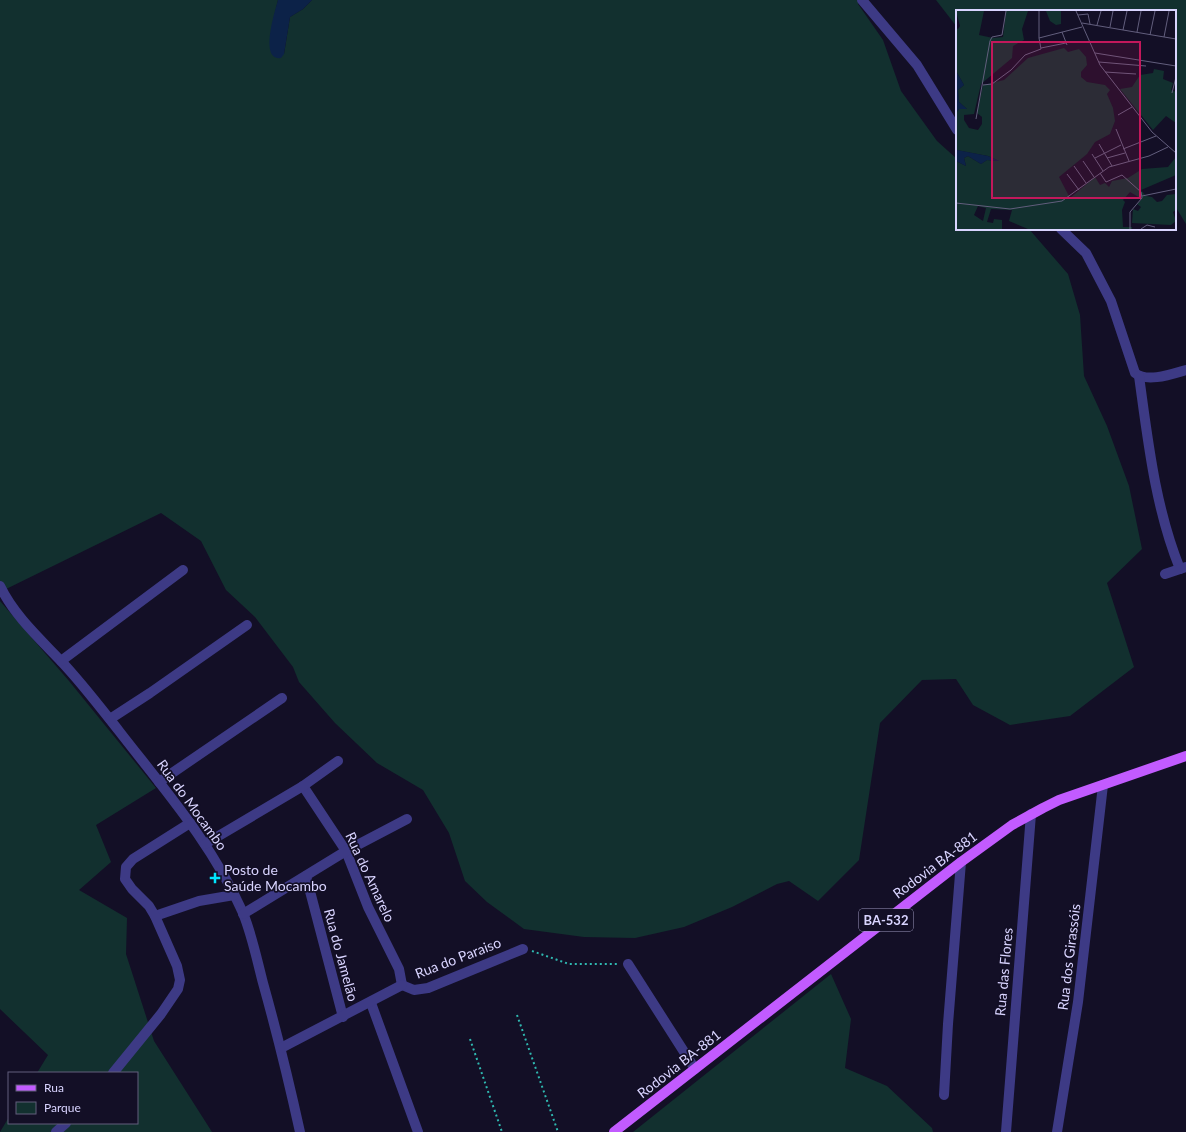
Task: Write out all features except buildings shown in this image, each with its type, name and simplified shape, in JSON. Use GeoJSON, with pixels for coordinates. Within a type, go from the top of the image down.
{"type":"FeatureCollection","features":[{"type":"Feature","properties":{"kind":"main road","name":"Rodovia BA-881"},"geometry":{"type":"LineString","coordinates":[[614,1132],[961,862],[1012,825],[1059,800],[1186,756]]}},
{"type":"Feature","properties":{"kind":"street"},"geometry":{"type":"LineString","coordinates":[[862,0],[917,65],[956,128]]}},
{"type":"Feature","properties":{"kind":"street"},"geometry":{"type":"LineString","coordinates":[[1062,230],[1086,253],[1094,266],[1115,308],[1132,368],[1139,376],[1157,490],[1164,524],[1183,568],[1165,574]]}},
{"type":"Feature","properties":{"kind":"street"},"geometry":{"type":"LineString","coordinates":[[1139,376],[1159,376],[1186,370]]}},
{"type":"Feature","properties":{"kind":"street"},"geometry":{"type":"LineString","coordinates":[[61,662],[183,570]]}},
{"type":"Feature","properties":{"kind":"street","name":"Rua do Mocambo"},"geometry":{"type":"LineString","coordinates":[[0,586],[9,602],[30,629],[61,662],[110,719],[159,782],[205,844],[234,895],[243,914],[281,1048],[300,1132]]}},
{"type":"Feature","properties":{"kind":"street"},"geometry":{"type":"LineString","coordinates":[[110,719],[150,693],[246,625]]}},
{"type":"Feature","properties":{"kind":"street"},"geometry":{"type":"LineString","coordinates":[[159,782],[282,698]]}},
{"type":"Feature","properties":{"kind":"street"},"geometry":{"type":"LineString","coordinates":[[205,844],[303,786],[338,761]]}},
{"type":"Feature","properties":{"kind":"street","name":"Rua dos Girassóis"},"geometry":{"type":"LineString","coordinates":[[1057,1132],[1073,1038],[1103,785]]}},
{"type":"Feature","properties":{"kind":"street","name":"Rua do Amarelo"},"geometry":{"type":"LineString","coordinates":[[303,786],[346,851],[368,907],[399,969],[402,985]]}},
{"type":"Feature","properties":{"kind":"street","name":"Rua das Flores"},"geometry":{"type":"LineString","coordinates":[[1006,1132],[1032,814]]}},
{"type":"Feature","properties":{"kind":"street"},"geometry":{"type":"LineString","coordinates":[[243,914],[346,851],[407,819]]}},
{"type":"Feature","properties":{"kind":"street"},"geometry":{"type":"LineString","coordinates":[[114,1072],[161,1014],[180,984],[178,966],[155,916],[149,906],[125,879],[126,867],[133,859],[190,823]]}},
{"type":"Feature","properties":{"kind":"street"},"geometry":{"type":"LineString","coordinates":[[944,1095],[961,862]]}},
{"type":"Feature","properties":{"kind":"street","name":"Rua do Jamelão"},"geometry":{"type":"LineString","coordinates":[[306,876],[343,1017]]}},
{"type":"Feature","properties":{"kind":"street"},"geometry":{"type":"LineString","coordinates":[[155,916],[199,901],[234,895]]}},
{"type":"Feature","properties":{"kind":"street","name":"Rua do Paraiso"},"geometry":{"type":"LineString","coordinates":[[402,985],[414,990],[422,989],[523,948]]}},
{"type":"Feature","properties":{"kind":"street"},"geometry":{"type":"LineString","coordinates":[[628,964],[695,1069]]}},
{"type":"Feature","properties":{"kind":"street"},"geometry":{"type":"LineString","coordinates":[[281,1048],[402,985]]}},
{"type":"Feature","properties":{"kind":"street"},"geometry":{"type":"LineString","coordinates":[[370,1003],[418,1132]]}},
{"type":"Feature","properties":{"kind":"street"},"geometry":{"type":"LineString","coordinates":[[56,1132],[65,1124]]}},
{"type":"Feature","properties":{"kind":"path"},"geometry":{"type":"LineString","coordinates":[[523,948],[569,964],[628,964]]}},
{"type":"Feature","properties":{"kind":"path"},"geometry":{"type":"LineString","coordinates":[[517,1015],[558,1132]]}},
{"type":"Feature","properties":{"kind":"path"},"geometry":{"type":"LineString","coordinates":[[470,1040],[502,1132]]}},
{"type":"Feature","properties":{"kind":"green space"},"geometry":{"type":"Polygon","coordinates":[[[0,0],[278,0],[273,21],[284,54],[290,17],[303,9],[312,0],[858,0],[858,4],[883,40],[901,91],[937,141],[956,158],[956,230],[1030,230],[1068,274],[1080,315],[1084,376],[1107,426],[1129,486],[1142,549],[1107,583],[1134,667],[1070,716],[1010,725],[973,705],[956,679],[922,680],[880,723],[859,860],[818,901],[789,881],[777,884],[732,907],[684,927],[635,938],[584,937],[524,929],[487,902],[465,881],[449,833],[423,790],[377,763],[335,723],[299,682],[293,667],[255,617],[226,590],[201,541],[161,513],[0,592],[0,0]]]}},
{"type":"Feature","properties":{"kind":"green space"},"geometry":{"type":"Polygon","coordinates":[[[936,0],[1186,0],[1186,224],[1176,208],[1176,10],[956,10],[956,26],[936,0]]]}},
{"type":"Feature","properties":{"kind":"green space"},"geometry":{"type":"Polygon","coordinates":[[[0,601],[69,681],[156,788],[96,825],[111,862],[79,890],[127,918],[126,954],[154,1041],[212,1132],[0,1132],[8,1119],[8,1124],[138,1124],[138,1072],[38,1072],[48,1055],[0,1009],[0,601]]]}},
{"type":"Feature","properties":{"kind":"green space"},"geometry":{"type":"Polygon","coordinates":[[[831,974],[851,1019],[845,1068],[887,1086],[932,1128],[933,1132],[633,1132],[831,974]]]}},
{"type":"Feature","properties":{"kind":"water"},"geometry":{"type":"Polygon","coordinates":[[[278,0],[312,0],[303,9],[290,17],[284,54],[281,58],[274,57],[271,52],[270,44],[270,34],[278,0]]]}},
{"type":"Feature","properties":{"kind":"place","name":"Posto de Saúde Mocambo"},"geometry":{"type":"Point","coordinates":[215,878]}}]}
